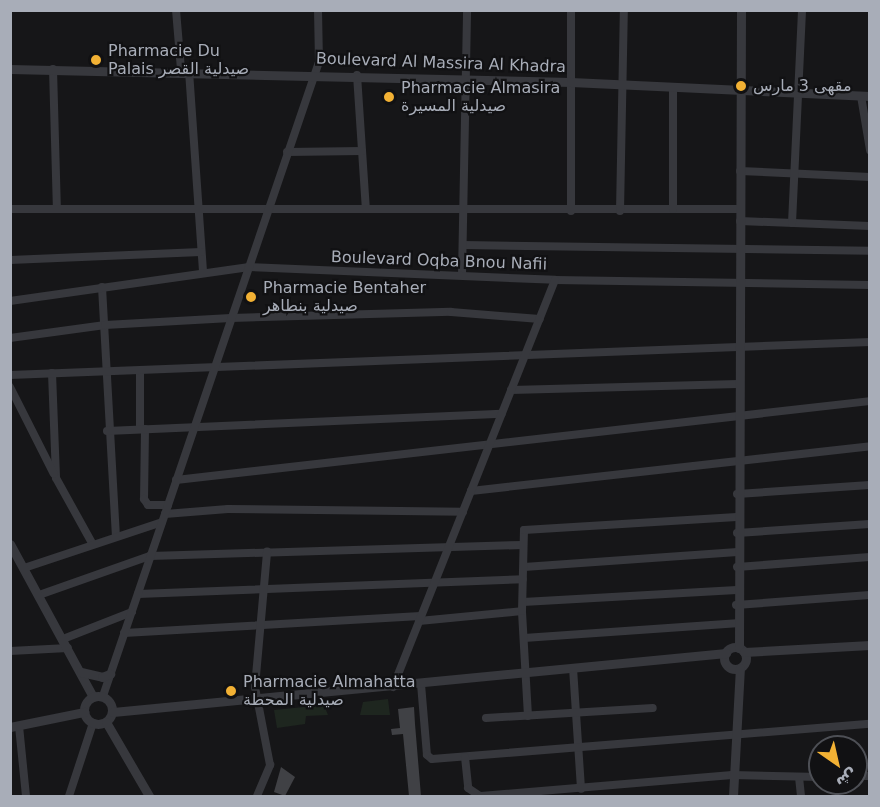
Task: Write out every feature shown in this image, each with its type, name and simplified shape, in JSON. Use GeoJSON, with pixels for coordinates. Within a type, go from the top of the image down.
{"type":"FeatureCollection","features":[{"type":"Feature","properties":{"kind":"street"},"geometry":{"type":"LineString","coordinates":[[176,10],[185,70],[203,273]]}},
{"type":"Feature","properties":{"kind":"street"},"geometry":{"type":"LineString","coordinates":[[26,796],[15,727],[84,712],[98,697],[110,674],[320,54],[318,10]]}},
{"type":"Feature","properties":{"kind":"street"},"geometry":{"type":"LineString","coordinates":[[462,275],[467,10]]}},
{"type":"Feature","properties":{"kind":"street"},"geometry":{"type":"LineString","coordinates":[[571,10],[571,211]]}},
{"type":"Feature","properties":{"kind":"street"},"geometry":{"type":"LineString","coordinates":[[620,211],[624,10]]}},
{"type":"Feature","properties":{"kind":"street"},"geometry":{"type":"LineString","coordinates":[[733,796],[737,590],[741,10]]}},
{"type":"Feature","properties":{"kind":"street"},"geometry":{"type":"LineString","coordinates":[[792,223],[796,93],[802,10]]}},
{"type":"Feature","properties":{"kind":"street","name":"Boulevard Al Massira Al Khadra"},"geometry":{"type":"LineString","coordinates":[[10,69],[185,70],[357,75],[571,82],[866,96]]}},
{"type":"Feature","properties":{"kind":"street"},"geometry":{"type":"LineString","coordinates":[[53,69],[57,209]]}},
{"type":"Feature","properties":{"kind":"street"},"geometry":{"type":"LineString","coordinates":[[357,75],[366,209]]}},
{"type":"Feature","properties":{"kind":"street"},"geometry":{"type":"LineString","coordinates":[[673,88],[673,209]]}},
{"type":"Feature","properties":{"kind":"street"},"geometry":{"type":"LineString","coordinates":[[866,96],[870,150]]}},
{"type":"Feature","properties":{"kind":"street"},"geometry":{"type":"LineString","coordinates":[[287,152],[362,151]]}},
{"type":"Feature","properties":{"kind":"street"},"geometry":{"type":"LineString","coordinates":[[740,171],[870,177]]}},
{"type":"Feature","properties":{"kind":"street"},"geometry":{"type":"LineString","coordinates":[[10,209],[268,208],[571,211],[740,209]]}},
{"type":"Feature","properties":{"kind":"street"},"geometry":{"type":"LineString","coordinates":[[740,221],[870,226]]}},
{"type":"Feature","properties":{"kind":"street"},"geometry":{"type":"LineString","coordinates":[[463,245],[584,250],[740,247],[870,251]]}},
{"type":"Feature","properties":{"kind":"street"},"geometry":{"type":"LineString","coordinates":[[10,260],[201,252]]}},
{"type":"Feature","properties":{"kind":"street","name":"Boulevard Oqba Bnou Nafii"},"geometry":{"type":"LineString","coordinates":[[10,301],[248,267],[555,280],[739,281],[870,285]]}},
{"type":"Feature","properties":{"kind":"street"},"geometry":{"type":"LineString","coordinates":[[393,687],[555,280]]}},
{"type":"Feature","properties":{"kind":"street"},"geometry":{"type":"LineString","coordinates":[[102,287],[107,431],[116,534]]}},
{"type":"Feature","properties":{"kind":"street"},"geometry":{"type":"LineString","coordinates":[[10,338],[105,325],[231,318],[451,312],[540,319]]}},
{"type":"Feature","properties":{"kind":"street"},"geometry":{"type":"LineString","coordinates":[[10,375],[52,372],[213,370],[870,342]]}},
{"type":"Feature","properties":{"kind":"street"},"geometry":{"type":"LineString","coordinates":[[52,372],[56,478]]}},
{"type":"Feature","properties":{"kind":"street"},"geometry":{"type":"LineString","coordinates":[[140,372],[144,499],[148,505],[168,505]]}},
{"type":"Feature","properties":{"kind":"street"},"geometry":{"type":"LineString","coordinates":[[511,390],[738,384]]}},
{"type":"Feature","properties":{"kind":"street"},"geometry":{"type":"LineString","coordinates":[[10,387],[92,543]]}},
{"type":"Feature","properties":{"kind":"street"},"geometry":{"type":"LineString","coordinates":[[176,480],[870,401]]}},
{"type":"Feature","properties":{"kind":"street"},"geometry":{"type":"LineString","coordinates":[[107,431],[502,414]]}},
{"type":"Feature","properties":{"kind":"street"},"geometry":{"type":"LineString","coordinates":[[471,491],[870,446]]}},
{"type":"Feature","properties":{"kind":"street"},"geometry":{"type":"LineString","coordinates":[[737,494],[870,485]]}},
{"type":"Feature","properties":{"kind":"street"},"geometry":{"type":"LineString","coordinates":[[24,568],[163,518],[228,509],[463,512]]}},
{"type":"Feature","properties":{"kind":"street"},"geometry":{"type":"LineString","coordinates":[[528,716],[522,606],[524,530],[737,517]]}},
{"type":"Feature","properties":{"kind":"street"},"geometry":{"type":"LineString","coordinates":[[737,533],[870,524]]}},
{"type":"Feature","properties":{"kind":"street"},"geometry":{"type":"LineString","coordinates":[[10,544],[81,672],[98,697],[112,712]]}},
{"type":"Feature","properties":{"kind":"street"},"geometry":{"type":"LineString","coordinates":[[39,595],[150,556],[448,550],[523,545]]}},
{"type":"Feature","properties":{"kind":"street"},"geometry":{"type":"LineString","coordinates":[[257,796],[270,765],[257,698],[267,552]]}},
{"type":"Feature","properties":{"kind":"street"},"geometry":{"type":"LineString","coordinates":[[524,567],[737,552]]}},
{"type":"Feature","properties":{"kind":"street"},"geometry":{"type":"LineString","coordinates":[[737,567],[870,557]]}},
{"type":"Feature","properties":{"kind":"street"},"geometry":{"type":"LineString","coordinates":[[138,594],[433,586],[523,579]]}},
{"type":"Feature","properties":{"kind":"street"},"geometry":{"type":"LineString","coordinates":[[124,633],[420,618],[522,606],[737,590]]}},
{"type":"Feature","properties":{"kind":"street"},"geometry":{"type":"LineString","coordinates":[[736,605],[870,595]]}},
{"type":"Feature","properties":{"kind":"street"},"geometry":{"type":"LineString","coordinates":[[63,639],[132,612]]}},
{"type":"Feature","properties":{"kind":"street"},"geometry":{"type":"LineString","coordinates":[[524,638],[736,625]]}},
{"type":"Feature","properties":{"kind":"street"},"geometry":{"type":"LineString","coordinates":[[112,712],[393,687],[526,672],[705,658],[735,658],[870,645]]}},
{"type":"Feature","properties":{"kind":"street"},"geometry":{"type":"LineString","coordinates":[[10,651],[68,648]]}},
{"type":"Feature","properties":{"kind":"street"},"geometry":{"type":"LineString","coordinates":[[573,668],[580,789]]}},
{"type":"Feature","properties":{"kind":"street"},"geometry":{"type":"LineString","coordinates":[[81,672],[102,677],[110,674]]}},
{"type":"Feature","properties":{"kind":"street"},"geometry":{"type":"LineString","coordinates":[[421,684],[427,755],[465,757],[870,724]]}},
{"type":"Feature","properties":{"kind":"street"},"geometry":{"type":"LineString","coordinates":[[486,718],[653,708]]}},
{"type":"Feature","properties":{"kind":"street"},"geometry":{"type":"LineString","coordinates":[[84,712],[93,723]]}},
{"type":"Feature","properties":{"kind":"street"},"geometry":{"type":"LineString","coordinates":[[106,722],[112,712]]}},
{"type":"Feature","properties":{"kind":"street"},"geometry":{"type":"LineString","coordinates":[[93,723],[106,722]]}},
{"type":"Feature","properties":{"kind":"street"},"geometry":{"type":"LineString","coordinates":[[106,722],[149,796]]}},
{"type":"Feature","properties":{"kind":"street"},"geometry":{"type":"LineString","coordinates":[[69,796],[93,723]]}},
{"type":"Feature","properties":{"kind":"street"},"geometry":{"type":"LineString","coordinates":[[465,757],[468,788],[480,796],[732,775],[808,777]]}},
{"type":"Feature","properties":{"kind":"street"},"geometry":{"type":"LineString","coordinates":[[799,777],[801,796]]}},
{"type":"Feature","properties":{"kind":"shaded area"},"geometry":{"type":"Polygon","coordinates":[[[388,699],[390,715],[360,715],[363,702],[388,699]]]}},
{"type":"Feature","properties":{"kind":"shaded area"},"geometry":{"type":"Polygon","coordinates":[[[324,705],[328,715],[306,716],[305,724],[277,728],[274,710],[324,705]]]}},
{"type":"Feature","properties":{"kind":"building"},"geometry":{"type":"Polygon","coordinates":[[[414,707],[421,796],[409,796],[403,734],[392,735],[391,729],[400,728],[398,709],[414,707]]]}},
{"type":"Feature","properties":{"kind":"building"},"geometry":{"type":"Polygon","coordinates":[[[281,767],[295,777],[285,796],[274,792],[281,767]]]}},
{"type":"Feature","properties":{"kind":"place","name":"Pharmacie Du Palais صيدلية القصر"},"geometry":{"type":"Point","coordinates":[96,60]}},
{"type":"Feature","properties":{"kind":"place","name":"مقهى 3 مارس"},"geometry":{"type":"Point","coordinates":[741,86]}},
{"type":"Feature","properties":{"kind":"place","name":"Pharmacie Almasira صيدلية المسيرة"},"geometry":{"type":"Point","coordinates":[389,97]}},
{"type":"Feature","properties":{"kind":"place","name":"Pharmacie Bentaher صيدلية بنطاهر"},"geometry":{"type":"Point","coordinates":[251,297]}},
{"type":"Feature","properties":{"kind":"place","name":"Pharmacie Almahatta صيدلية المحطة"},"geometry":{"type":"Point","coordinates":[231,691]}}]}
